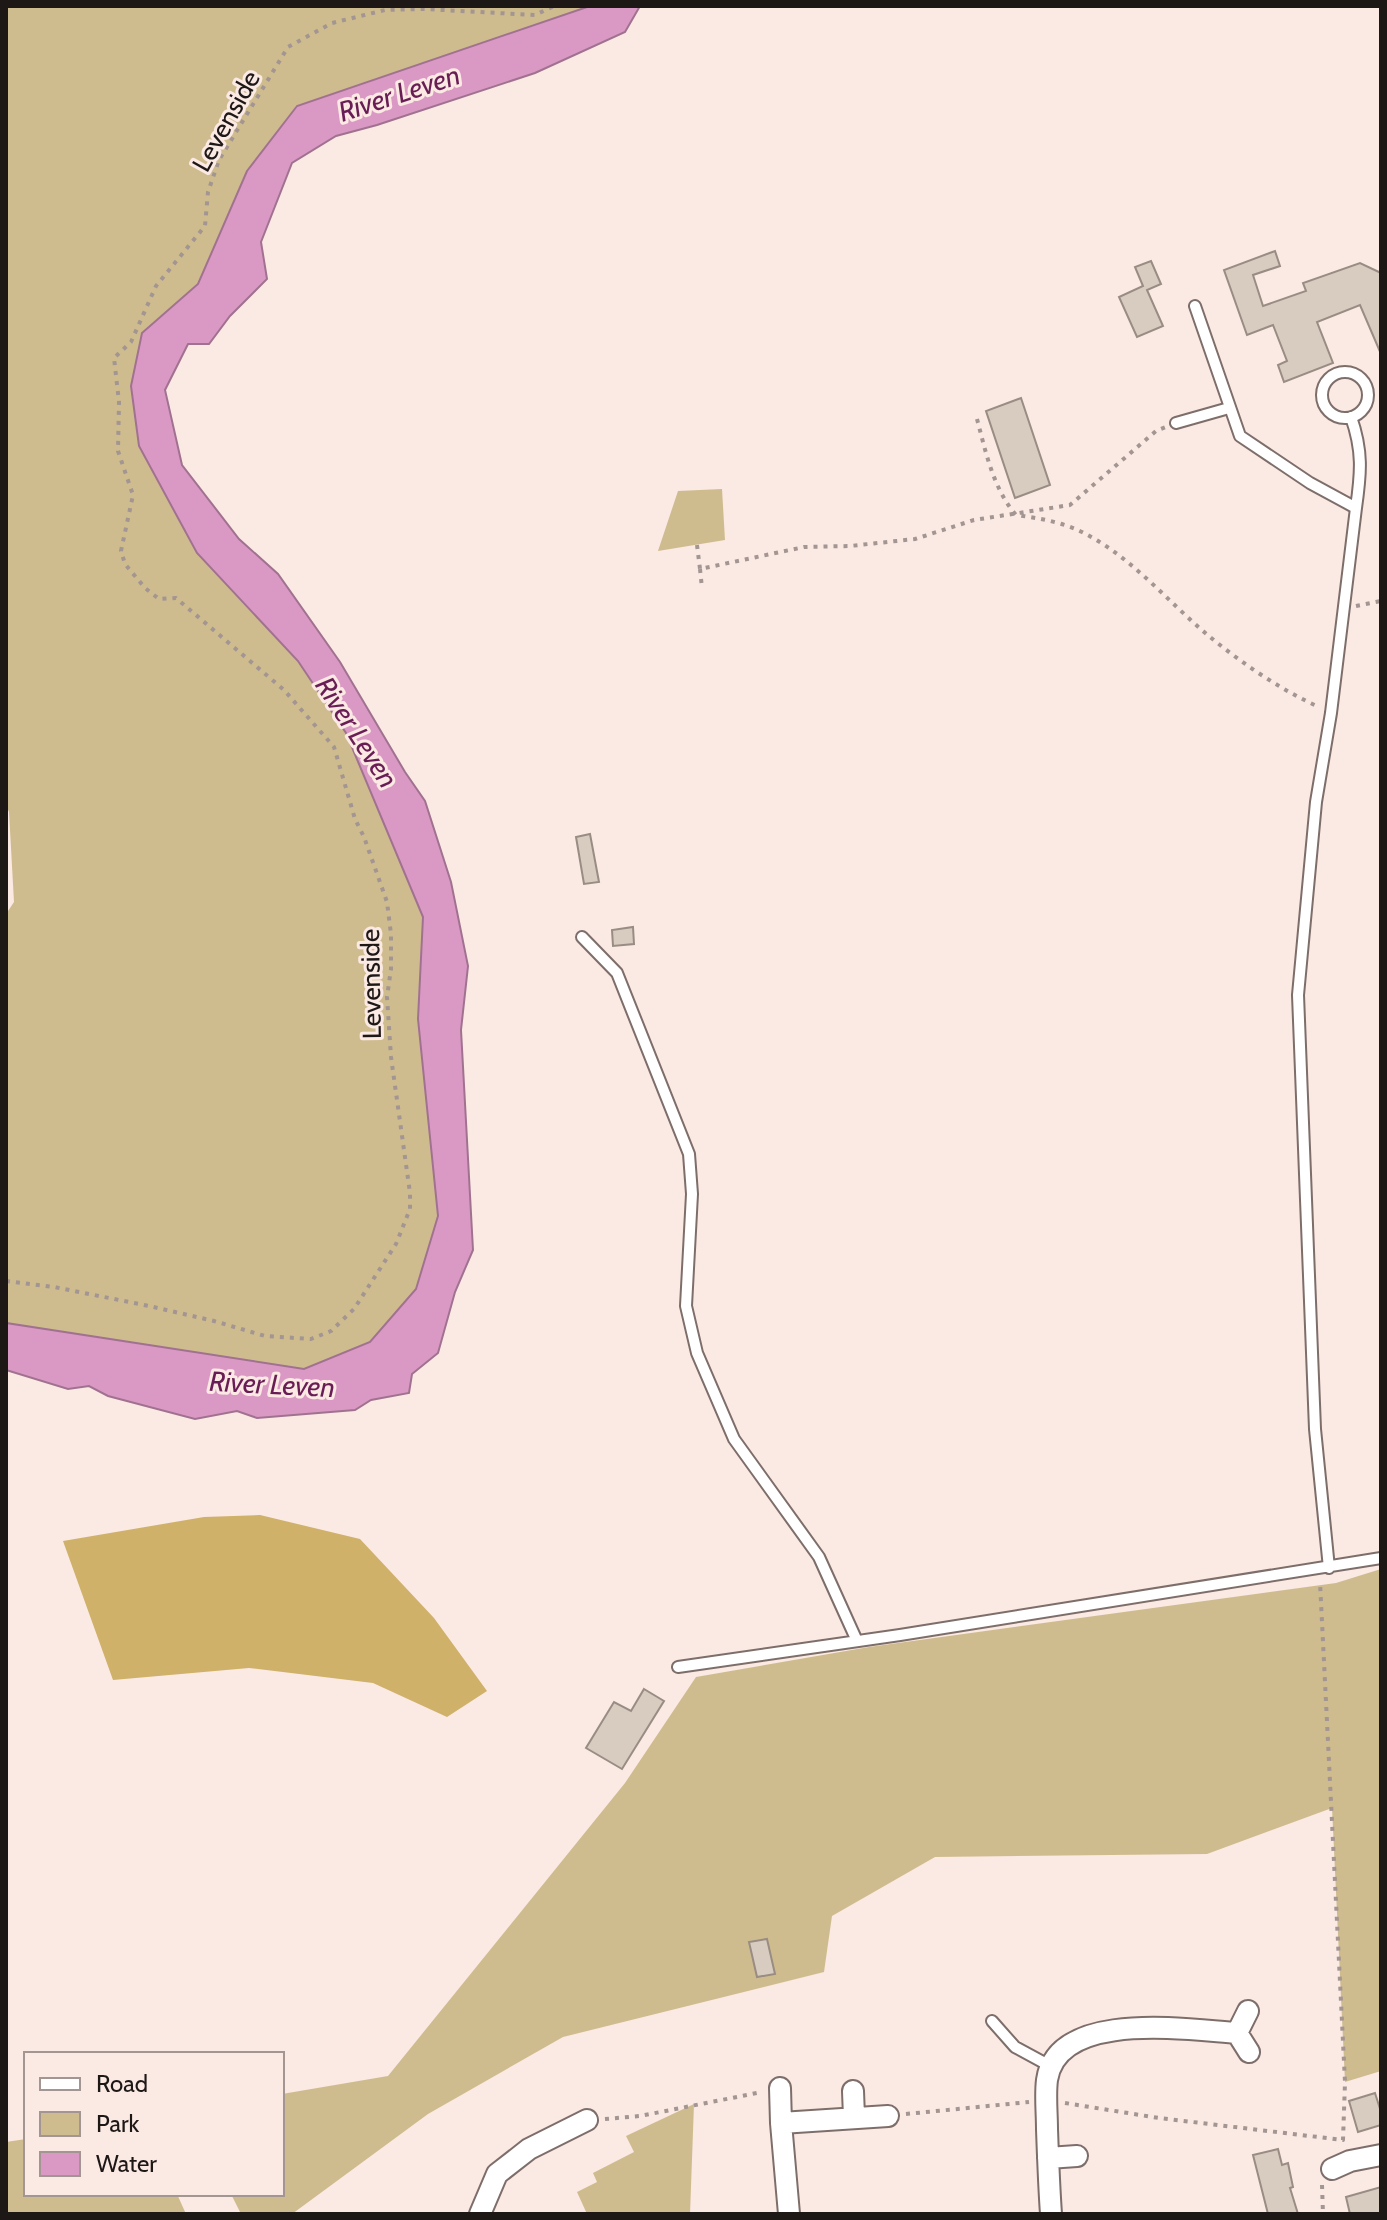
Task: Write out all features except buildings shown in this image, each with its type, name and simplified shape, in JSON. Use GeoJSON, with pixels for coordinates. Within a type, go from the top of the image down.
{"type":"FeatureCollection","features":[{"type":"Feature","properties":{"kind":"street"},"geometry":{"type":"LineString","coordinates":[[1237,2033],[1248,2011]]}},
{"type":"Feature","properties":{"kind":"street"},"geometry":{"type":"LineString","coordinates":[[1051,2214],[1047,2077],[1060,2053],[1080,2038],[1101,2032],[1151,2028],[1237,2033]]}},
{"type":"Feature","properties":{"kind":"street"},"geometry":{"type":"LineString","coordinates":[[1237,2033],[1249,2052]]}},
{"type":"Feature","properties":{"kind":"street"},"geometry":{"type":"LineString","coordinates":[[780,2088],[789,2214]]}},
{"type":"Feature","properties":{"kind":"street"},"geometry":{"type":"LineString","coordinates":[[853,2091],[854,2117]]}},
{"type":"Feature","properties":{"kind":"street"},"geometry":{"type":"LineString","coordinates":[[781,2123],[888,2116]]}},
{"type":"Feature","properties":{"kind":"street"},"geometry":{"type":"LineString","coordinates":[[480,2214],[497,2174],[529,2149],[580,2131]]}},
{"type":"Feature","properties":{"kind":"street"},"geometry":{"type":"LineString","coordinates":[[1343,2140],[1341,2165],[1381,2155]]}},
{"type":"Feature","properties":{"kind":"street"},"geometry":{"type":"LineString","coordinates":[[1048,2158],[1077,2156]]}},
{"type":"Feature","properties":{"kind":"lane"},"geometry":{"type":"LineString","coordinates":[[1195,306],[1240,436],[1310,483],[1356,508]]}},
{"type":"Feature","properties":{"kind":"lane"},"geometry":{"type":"LineString","coordinates":[[1342,372],[1352,373],[1363,380],[1368,394],[1366,405],[1351,417],[1338,417],[1325,407],[1322,397],[1328,380],[1342,372]]}},
{"type":"Feature","properties":{"kind":"lane"},"geometry":{"type":"LineString","coordinates":[[1368,394],[1381,391]]}},
{"type":"Feature","properties":{"kind":"lane"},"geometry":{"type":"LineString","coordinates":[[1176,423],[1229,408]]}},
{"type":"Feature","properties":{"kind":"lane"},"geometry":{"type":"LineString","coordinates":[[1324,1568],[1315,1429],[1298,995],[1316,802],[1331,713],[1360,477],[1360,442],[1351,417]]}},
{"type":"Feature","properties":{"kind":"lane"},"geometry":{"type":"LineString","coordinates":[[582,937],[617,973],[689,1154],[692,1194],[686,1306],[697,1353],[734,1439],[819,1557],[857,1641]]}},
{"type":"Feature","properties":{"kind":"lane"},"geometry":{"type":"LineString","coordinates":[[678,1667],[1381,1558]]}},
{"type":"Feature","properties":{"kind":"lane"},"geometry":{"type":"LineString","coordinates":[[992,2021],[1015,2047],[1052,2067]]}},
{"type":"Feature","properties":{"kind":"path","name":"Levenside"},"geometry":{"type":"LineString","coordinates":[[6,1281],[134,1303],[265,1336],[311,1339],[331,1331],[354,1309],[396,1244],[410,1209],[410,1193],[391,1057],[387,997],[391,934],[387,902],[355,819],[334,747],[322,731],[284,690],[194,612],[176,598],[159,599],[125,564],[121,551],[133,495],[118,451],[119,402],[114,358],[131,342],[156,286],[205,226],[208,192],[219,160],[247,119],[288,47],[332,23],[385,10],[535,15],[554,6]]}},
{"type":"Feature","properties":{"kind":"path"},"geometry":{"type":"LineString","coordinates":[[977,419],[995,480],[1007,505],[1016,515],[1080,531],[1112,550],[1238,658],[1298,698],[1331,713]]}},
{"type":"Feature","properties":{"kind":"path"},"geometry":{"type":"LineString","coordinates":[[700,569],[804,547],[915,539],[974,520],[1070,505],[1156,431],[1176,423]]}},
{"type":"Feature","properties":{"kind":"path"},"geometry":{"type":"LineString","coordinates":[[697,545],[702,588]]}},
{"type":"Feature","properties":{"kind":"path"},"geometry":{"type":"LineString","coordinates":[[1344,608],[1381,601]]}},
{"type":"Feature","properties":{"kind":"path"},"geometry":{"type":"LineString","coordinates":[[888,2116],[1047,2100],[1159,2118],[1343,2140],[1343,2052],[1324,1568]]}},
{"type":"Feature","properties":{"kind":"path"},"geometry":{"type":"LineString","coordinates":[[580,2131],[780,2088]]}},
{"type":"Feature","properties":{"kind":"path"},"geometry":{"type":"LineString","coordinates":[[1323,2214],[1321,2187],[1341,2165]]}},
{"type":"Feature","properties":{"kind":"green space"},"geometry":{"type":"Polygon","coordinates":[[[6,6],[590,6],[296,106],[247,171],[198,284],[142,333],[197,553],[298,661],[346,733],[423,918],[418,1019],[438,1216],[416,1289],[370,1342],[304,1369],[6,1323],[6,914],[14,902],[9,812],[6,805],[6,6]]]}},
{"type":"Feature","properties":{"kind":"green space"},"geometry":{"type":"Polygon","coordinates":[[[722,489],[725,540],[658,551],[678,491],[722,489]]]}},
{"type":"Feature","properties":{"kind":"green space"},"geometry":{"type":"Polygon","coordinates":[[[1381,1569],[1381,2071],[1345,2082],[1332,1808],[1207,1854],[935,1857],[832,1916],[824,1972],[563,2037],[428,2114],[292,2214],[241,2214],[232,2196],[284,2196],[284,2094],[388,2076],[625,1783],[696,1677],[869,1647],[1336,1583],[1381,1569]]]}},
{"type":"Feature","properties":{"kind":"green space"},"geometry":{"type":"Polygon","coordinates":[[[694,2104],[690,2214],[587,2214],[577,2192],[597,2182],[593,2173],[634,2152],[626,2136],[694,2104]]]}},
{"type":"Feature","properties":{"kind":"green space"},"geometry":{"type":"Polygon","coordinates":[[[24,2139],[24,2196],[178,2196],[186,2214],[6,2214],[6,2142],[24,2139]]]}},
{"type":"Feature","properties":{"kind":"shaded area"},"geometry":{"type":"Polygon","coordinates":[[[260,1515],[360,1539],[434,1618],[487,1691],[447,1717],[373,1683],[249,1668],[113,1680],[63,1541],[204,1517],[260,1515]]]}},
{"type":"Feature","properties":{"kind":"water","name":"River Leven"},"geometry":{"type":"Polygon","coordinates":[[[590,6],[640,6],[625,32],[535,73],[336,136],[292,163],[261,242],[267,279],[230,316],[209,344],[188,344],[165,390],[182,465],[239,539],[278,574],[340,662],[425,801],[451,882],[468,966],[461,1030],[473,1250],[455,1292],[438,1353],[412,1374],[409,1393],[371,1400],[355,1410],[257,1418],[237,1411],[195,1419],[108,1396],[89,1386],[68,1389],[6,1370],[6,1323],[304,1369],[370,1342],[416,1289],[438,1216],[418,1019],[423,917],[346,733],[298,661],[197,553],[139,446],[131,386],[142,333],[198,284],[247,171],[297,106],[590,6]]]}}]}
